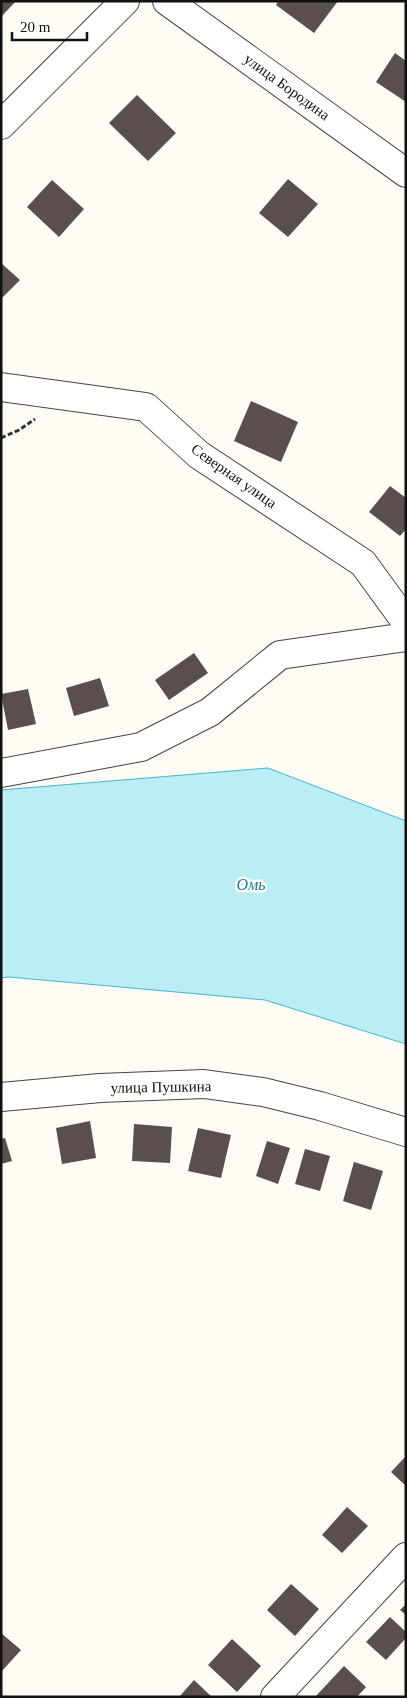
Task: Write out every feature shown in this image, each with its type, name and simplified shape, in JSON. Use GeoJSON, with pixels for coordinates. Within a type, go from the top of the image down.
{"type":"FeatureCollection","features":[{"type":"Feature","properties":{"kind":"street"},"geometry":{"type":"LineString","coordinates":[[1,125],[126,1]]}},
{"type":"Feature","properties":{"kind":"street","name":"улица Бородина"},"geometry":{"type":"LineString","coordinates":[[167,1],[406,173]]}},
{"type":"Feature","properties":{"kind":"street","name":"Северная улица"},"geometry":{"type":"LineString","coordinates":[[1,387],[146,408],[199,455],[363,563],[406,622]]}},
{"type":"Feature","properties":{"kind":"street"},"geometry":{"type":"LineString","coordinates":[[1,772],[141,747],[210,712],[280,655],[406,637]]}},
{"type":"Feature","properties":{"kind":"street","name":"улица Пушкина"},"geometry":{"type":"LineString","coordinates":[[1,1097],[100,1088],[204,1084],[272,1094],[320,1106],[406,1132]]}},
{"type":"Feature","properties":{"kind":"street"},"geometry":{"type":"LineString","coordinates":[[275,1697],[406,1557]]}},
{"type":"Feature","properties":{"kind":"water","name":"Омь"},"geometry":{"type":"Polygon","coordinates":[[[268,768],[406,821],[406,1044],[265,1000],[9,977],[1,978],[1,790],[268,768]]]}},
{"type":"Feature","properties":{"kind":"building"},"geometry":{"type":"Polygon","coordinates":[[[1,1],[16,1],[1,17],[1,1]]]}},
{"type":"Feature","properties":{"kind":"building"},"geometry":{"type":"Polygon","coordinates":[[[278,1],[338,1],[314,33],[276,5],[278,1]]]}},
{"type":"Feature","properties":{"kind":"building"},"geometry":{"type":"Polygon","coordinates":[[[395,53],[406,61],[406,102],[376,82],[395,53]]]}},
{"type":"Feature","properties":{"kind":"building"},"geometry":{"type":"Polygon","coordinates":[[[137,95],[176,133],[148,161],[109,123],[137,95]]]}},
{"type":"Feature","properties":{"kind":"building"},"geometry":{"type":"Polygon","coordinates":[[[288,179],[318,204],[288,237],[259,213],[288,179]]]}},
{"type":"Feature","properties":{"kind":"building"},"geometry":{"type":"Polygon","coordinates":[[[52,180],[84,209],[59,237],[27,207],[52,180]]]}},
{"type":"Feature","properties":{"kind":"building"},"geometry":{"type":"Polygon","coordinates":[[[1,263],[20,280],[1,299],[1,263]]]}},
{"type":"Feature","properties":{"kind":"building"},"geometry":{"type":"Polygon","coordinates":[[[251,401],[298,422],[281,462],[234,441],[251,401]]]}},
{"type":"Feature","properties":{"kind":"building"},"geometry":{"type":"Polygon","coordinates":[[[390,486],[406,498],[406,529],[400,536],[369,512],[390,486]]]}},
{"type":"Feature","properties":{"kind":"building"},"geometry":{"type":"Polygon","coordinates":[[[194,653],[208,673],[169,700],[155,680],[194,653]]]}},
{"type":"Feature","properties":{"kind":"building"},"geometry":{"type":"Polygon","coordinates":[[[100,678],[109,706],[74,716],[66,688],[100,678]]]}},
{"type":"Feature","properties":{"kind":"building"},"geometry":{"type":"Polygon","coordinates":[[[28,689],[36,724],[8,730],[1,694],[28,689]]]}},
{"type":"Feature","properties":{"kind":"building"},"geometry":{"type":"Polygon","coordinates":[[[90,1121],[96,1158],[62,1164],[56,1128],[90,1121]]]}},
{"type":"Feature","properties":{"kind":"building"},"geometry":{"type":"Polygon","coordinates":[[[134,1124],[172,1127],[170,1163],[132,1161],[134,1124]]]}},
{"type":"Feature","properties":{"kind":"building"},"geometry":{"type":"Polygon","coordinates":[[[198,1128],[231,1135],[221,1178],[188,1171],[198,1128]]]}},
{"type":"Feature","properties":{"kind":"building"},"geometry":{"type":"Polygon","coordinates":[[[5,1138],[12,1161],[1,1164],[1,1139],[5,1138]]]}},
{"type":"Feature","properties":{"kind":"building"},"geometry":{"type":"Polygon","coordinates":[[[267,1141],[290,1148],[278,1184],[256,1176],[267,1141]]]}},
{"type":"Feature","properties":{"kind":"building"},"geometry":{"type":"Polygon","coordinates":[[[305,1149],[330,1156],[320,1191],[295,1184],[305,1149]]]}},
{"type":"Feature","properties":{"kind":"building"},"geometry":{"type":"Polygon","coordinates":[[[354,1162],[383,1171],[371,1210],[343,1201],[354,1162]]]}},
{"type":"Feature","properties":{"kind":"building"},"geometry":{"type":"Polygon","coordinates":[[[406,1456],[406,1486],[391,1472],[406,1456]]]}},
{"type":"Feature","properties":{"kind":"building"},"geometry":{"type":"Polygon","coordinates":[[[347,1507],[368,1526],[342,1553],[322,1535],[347,1507]]]}},
{"type":"Feature","properties":{"kind":"building"},"geometry":{"type":"Polygon","coordinates":[[[291,1584],[319,1609],[295,1636],[267,1610],[291,1584]]]}},
{"type":"Feature","properties":{"kind":"building"},"geometry":{"type":"Polygon","coordinates":[[[406,1604],[406,1615],[400,1610],[406,1604]]]}},
{"type":"Feature","properties":{"kind":"building"},"geometry":{"type":"Polygon","coordinates":[[[390,1617],[406,1632],[406,1638],[386,1660],[366,1642],[390,1617]]]}},
{"type":"Feature","properties":{"kind":"building"},"geometry":{"type":"Polygon","coordinates":[[[1,1633],[21,1650],[1,1672],[1,1633]]]}},
{"type":"Feature","properties":{"kind":"building"},"geometry":{"type":"Polygon","coordinates":[[[232,1639],[261,1666],[237,1692],[208,1665],[232,1639]]]}},
{"type":"Feature","properties":{"kind":"building"},"geometry":{"type":"Polygon","coordinates":[[[344,1666],[366,1687],[357,1697],[315,1697],[344,1666]]]}},
{"type":"Feature","properties":{"kind":"building"},"geometry":{"type":"Polygon","coordinates":[[[194,1680],[212,1697],[179,1697],[194,1680]]]}}]}
